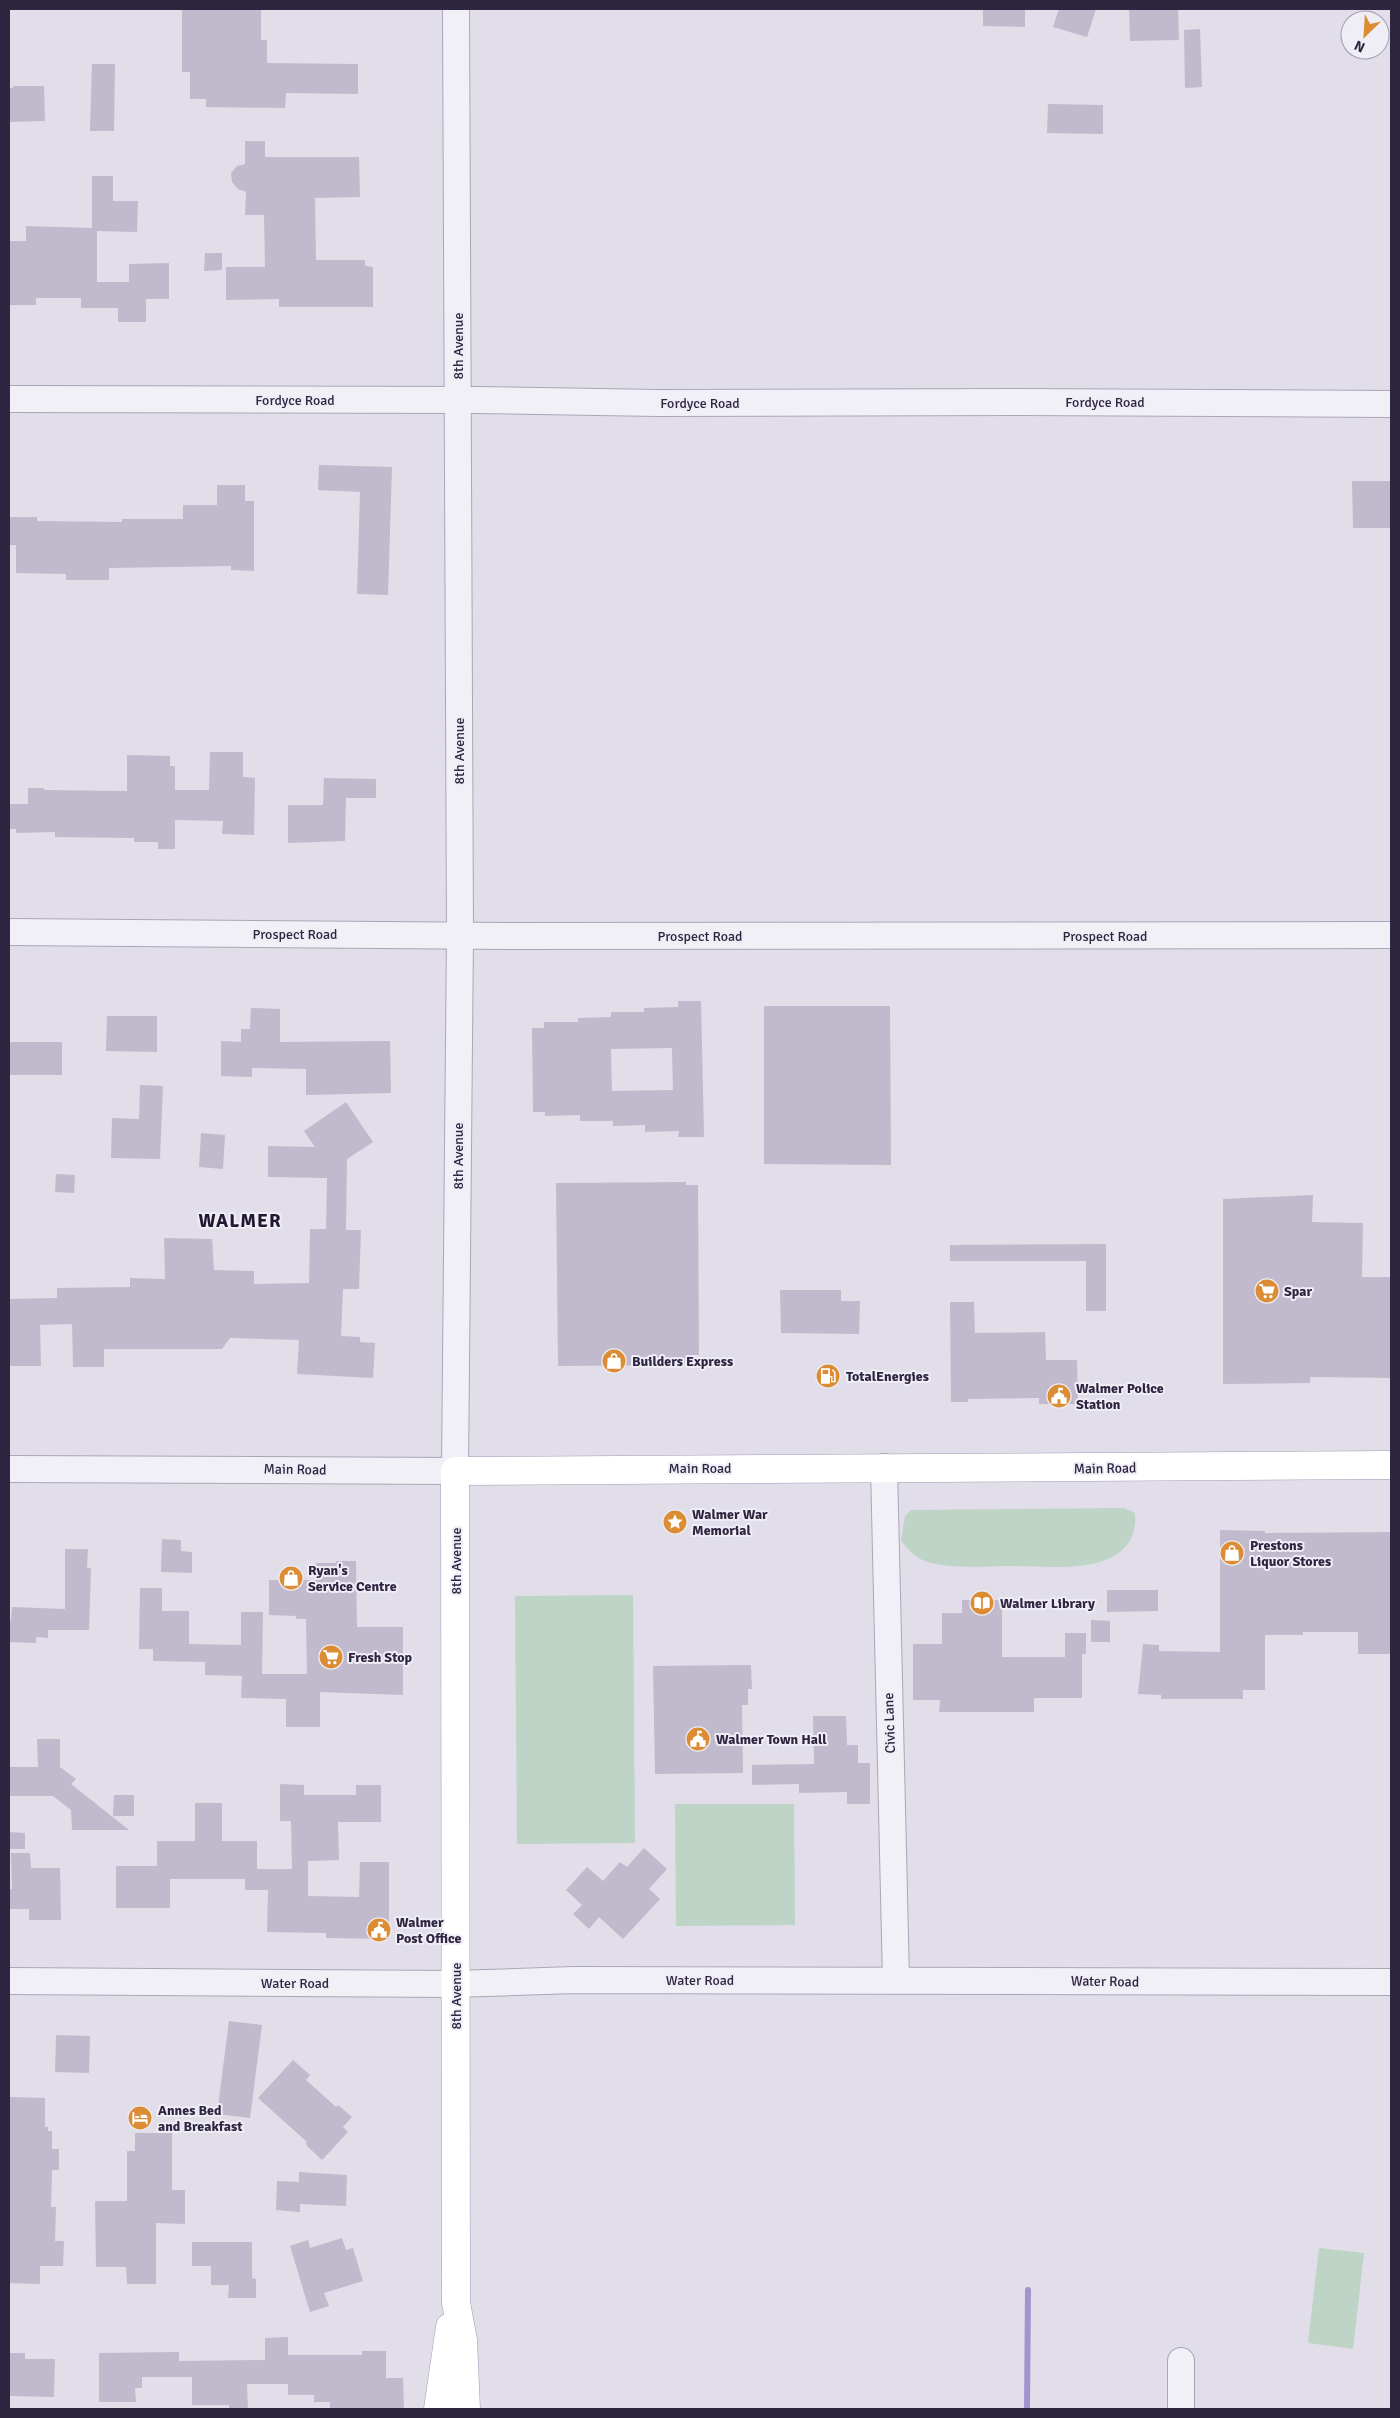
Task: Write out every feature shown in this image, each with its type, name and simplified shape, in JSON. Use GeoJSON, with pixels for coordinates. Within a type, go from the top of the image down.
{"type":"FeatureCollection","features":[{"type":"Feature","properties":{"kind":"main road","name":"Main Road"},"geometry":{"type":"LineString","coordinates":[[456,1471],[884,1467],[1075,1469],[1391,1465]]}},
{"type":"Feature","properties":{"kind":"main road","name":"8th Avenue"},"geometry":{"type":"LineString","coordinates":[[438,2409],[456,2303],[456,1471]]}},
{"type":"Feature","properties":{"kind":"main road","name":"8th Avenue"},"geometry":{"type":"LineString","coordinates":[[456,2303],[463,2340],[466,2409]]}},
{"type":"Feature","properties":{"kind":"street","name":"8th Avenue"},"geometry":{"type":"LineString","coordinates":[[456,9],[460,934],[456,1471]]}},
{"type":"Feature","properties":{"kind":"street","name":"Fordyce Road"},"geometry":{"type":"LineString","coordinates":[[9,399],[458,400],[658,403],[1085,402],[1391,404]]}},
{"type":"Feature","properties":{"kind":"street","name":"Prospect Road"},"geometry":{"type":"LineString","coordinates":[[9,932],[1391,935]]}},
{"type":"Feature","properties":{"kind":"street","name":"Civic Lane"},"geometry":{"type":"LineString","coordinates":[[884,1467],[896,1980]]}},
{"type":"Feature","properties":{"kind":"street","name":"Main Road"},"geometry":{"type":"LineString","coordinates":[[9,1469],[456,1471]]}},
{"type":"Feature","properties":{"kind":"street","name":"Water Road"},"geometry":{"type":"LineString","coordinates":[[9,1981],[455,1984],[574,1980],[1391,1982]]}},
{"type":"Feature","properties":{"kind":"street"},"geometry":{"type":"LineString","coordinates":[[1180,2361],[1181,2409]]}},
{"type":"Feature","properties":{"kind":"green space"},"geometry":{"type":"Polygon","coordinates":[[[1124,1508],[1135,1513],[1133,1534],[1124,1549],[1109,1559],[1070,1567],[960,1567],[941,1565],[926,1562],[918,1557],[901,1540],[905,1516],[911,1510],[1124,1508]]]}},
{"type":"Feature","properties":{"kind":"green space"},"geometry":{"type":"Polygon","coordinates":[[[633,1595],[635,1843],[517,1844],[515,1596],[633,1595]]]}},
{"type":"Feature","properties":{"kind":"green space"},"geometry":{"type":"Polygon","coordinates":[[[675,1804],[794,1804],[795,1925],[676,1926],[675,1804]]]}},
{"type":"Feature","properties":{"kind":"green space"},"geometry":{"type":"Polygon","coordinates":[[[1319,2248],[1364,2253],[1353,2349],[1308,2343],[1319,2248]]]}},
{"type":"Feature","properties":{"kind":"building"},"geometry":{"type":"Polygon","coordinates":[[[182,9],[261,9],[261,40],[267,40],[267,63],[358,64],[358,94],[286,93],[285,108],[206,107],[206,99],[190,99],[190,72],[182,72],[182,9]]]}},
{"type":"Feature","properties":{"kind":"building"},"geometry":{"type":"Polygon","coordinates":[[[983,9],[1025,9],[1025,27],[983,26],[983,9]]]}},
{"type":"Feature","properties":{"kind":"building"},"geometry":{"type":"Polygon","coordinates":[[[1059,9],[1096,9],[1087,37],[1053,27],[1059,9]]]}},
{"type":"Feature","properties":{"kind":"building"},"geometry":{"type":"Polygon","coordinates":[[[1129,9],[1178,9],[1179,40],[1130,41],[1129,9]]]}},
{"type":"Feature","properties":{"kind":"building"},"geometry":{"type":"Polygon","coordinates":[[[1200,29],[1202,87],[1185,88],[1184,30],[1200,29]]]}},
{"type":"Feature","properties":{"kind":"building"},"geometry":{"type":"Polygon","coordinates":[[[92,64],[115,64],[114,131],[90,131],[92,64]]]}},
{"type":"Feature","properties":{"kind":"building"},"geometry":{"type":"Polygon","coordinates":[[[13,86],[44,86],[45,121],[9,122],[9,88],[13,88],[13,86]]]}},
{"type":"Feature","properties":{"kind":"building"},"geometry":{"type":"Polygon","coordinates":[[[1048,104],[1103,105],[1103,134],[1047,133],[1048,104]]]}},
{"type":"Feature","properties":{"kind":"building"},"geometry":{"type":"Polygon","coordinates":[[[245,141],[265,141],[265,157],[359,157],[360,197],[315,198],[316,260],[365,260],[365,266],[373,267],[373,307],[279,307],[279,299],[226,300],[226,267],[265,267],[264,215],[245,215],[246,192],[238,189],[232,182],[231,173],[237,166],[245,164],[245,141]]]}},
{"type":"Feature","properties":{"kind":"building"},"geometry":{"type":"Polygon","coordinates":[[[92,176],[113,176],[113,201],[138,201],[137,232],[97,231],[97,282],[129,282],[129,264],[169,263],[169,299],[146,299],[146,322],[118,322],[118,308],[81,308],[81,298],[36,298],[36,305],[9,305],[9,241],[26,241],[26,226],[92,228],[92,176]]]}},
{"type":"Feature","properties":{"kind":"building"},"geometry":{"type":"Polygon","coordinates":[[[205,253],[222,253],[222,270],[204,271],[205,253]]]}},
{"type":"Feature","properties":{"kind":"building"},"geometry":{"type":"Polygon","coordinates":[[[319,465],[392,467],[388,595],[357,594],[360,492],[318,490],[319,465]]]}},
{"type":"Feature","properties":{"kind":"building"},"geometry":{"type":"Polygon","coordinates":[[[1352,481],[1391,481],[1391,528],[1353,528],[1352,481]]]}},
{"type":"Feature","properties":{"kind":"building"},"geometry":{"type":"Polygon","coordinates":[[[217,485],[245,485],[245,501],[254,501],[254,571],[231,570],[231,566],[109,568],[109,580],[66,580],[66,574],[16,573],[16,545],[9,545],[9,517],[37,517],[37,521],[122,522],[122,519],[183,519],[183,505],[217,505],[217,485]]]}},
{"type":"Feature","properties":{"kind":"building"},"geometry":{"type":"Polygon","coordinates":[[[210,752],[243,752],[243,777],[255,778],[254,835],[222,834],[223,821],[175,820],[175,849],[158,849],[158,842],[134,842],[134,838],[55,837],[55,832],[16,833],[16,829],[9,829],[9,804],[28,804],[28,788],[44,788],[44,790],[127,791],[127,755],[170,756],[170,766],[175,766],[175,790],[209,790],[210,752]]]}},
{"type":"Feature","properties":{"kind":"building"},"geometry":{"type":"Polygon","coordinates":[[[324,778],[376,779],[376,798],[346,798],[345,841],[288,843],[288,805],[323,805],[324,778]]]}},
{"type":"Feature","properties":{"kind":"building"},"geometry":{"type":"Polygon","coordinates":[[[678,1001],[701,1001],[704,1137],[678,1137],[679,1131],[645,1132],[645,1125],[613,1126],[613,1121],[580,1121],[580,1115],[545,1116],[545,1112],[533,1112],[532,1028],[544,1028],[544,1022],[578,1022],[578,1018],[611,1017],[611,1012],[644,1012],[644,1008],[678,1007],[678,1001]],[[672,1048],[611,1049],[612,1091],[673,1090],[672,1048]]]}},
{"type":"Feature","properties":{"kind":"building"},"geometry":{"type":"Polygon","coordinates":[[[764,1006],[890,1006],[891,1165],[764,1164],[764,1006]]]}},
{"type":"Feature","properties":{"kind":"building"},"geometry":{"type":"Polygon","coordinates":[[[251,1008],[280,1009],[280,1042],[390,1041],[391,1093],[306,1095],[306,1069],[252,1068],[252,1077],[221,1076],[221,1041],[241,1042],[241,1029],[250,1029],[251,1008]]]}},
{"type":"Feature","properties":{"kind":"building"},"geometry":{"type":"Polygon","coordinates":[[[107,1016],[157,1016],[157,1052],[106,1051],[107,1016]]]}},
{"type":"Feature","properties":{"kind":"building"},"geometry":{"type":"Polygon","coordinates":[[[9,1042],[62,1042],[62,1075],[9,1075],[9,1042]]]}},
{"type":"Feature","properties":{"kind":"building"},"geometry":{"type":"Polygon","coordinates":[[[140,1085],[163,1086],[160,1159],[111,1158],[112,1118],[139,1119],[140,1085]]]}},
{"type":"Feature","properties":{"kind":"building"},"geometry":{"type":"Polygon","coordinates":[[[346,1102],[373,1142],[347,1159],[346,1230],[361,1230],[359,1289],[343,1289],[341,1336],[360,1337],[360,1342],[375,1343],[373,1378],[297,1374],[299,1340],[230,1338],[222,1349],[104,1349],[104,1367],[73,1367],[72,1324],[40,1325],[41,1366],[9,1366],[9,1299],[57,1298],[57,1288],[130,1287],[130,1278],[165,1279],[164,1238],[212,1239],[214,1270],[254,1271],[254,1284],[309,1283],[310,1229],[326,1229],[327,1178],[268,1177],[268,1146],[315,1147],[304,1131],[346,1102]]]}},
{"type":"Feature","properties":{"kind":"building"},"geometry":{"type":"Polygon","coordinates":[[[201,1133],[225,1135],[223,1169],[199,1167],[201,1133]]]}},
{"type":"Feature","properties":{"kind":"building"},"geometry":{"type":"Polygon","coordinates":[[[56,1174],[75,1175],[74,1193],[55,1192],[56,1174]]]}},
{"type":"Feature","properties":{"kind":"building"},"geometry":{"type":"Polygon","coordinates":[[[686,1182],[686,1185],[698,1185],[699,1355],[686,1355],[686,1365],[558,1366],[556,1183],[686,1182]]]}},
{"type":"Feature","properties":{"kind":"building","name":"Spar"},"geometry":{"type":"Polygon","coordinates":[[[1313,1195],[1312,1222],[1363,1223],[1362,1277],[1391,1277],[1391,1378],[1310,1377],[1310,1383],[1223,1384],[1223,1199],[1313,1195]]]}},
{"type":"Feature","properties":{"kind":"building"},"geometry":{"type":"Polygon","coordinates":[[[1106,1244],[1106,1311],[1086,1311],[1086,1261],[950,1261],[950,1245],[1106,1244]]]}},
{"type":"Feature","properties":{"kind":"building"},"geometry":{"type":"Polygon","coordinates":[[[780,1290],[841,1290],[841,1301],[860,1301],[859,1334],[781,1333],[780,1290]]]}},
{"type":"Feature","properties":{"kind":"building"},"geometry":{"type":"Polygon","coordinates":[[[950,1302],[974,1302],[975,1333],[1045,1332],[1046,1360],[1077,1360],[1078,1404],[1039,1404],[1039,1398],[968,1399],[968,1402],[951,1402],[950,1302]]]}},
{"type":"Feature","properties":{"kind":"building"},"geometry":{"type":"Polygon","coordinates":[[[1220,1530],[1265,1531],[1265,1533],[1391,1532],[1391,1654],[1358,1654],[1358,1632],[1303,1632],[1303,1635],[1265,1635],[1265,1690],[1243,1690],[1243,1699],[1161,1699],[1161,1695],[1138,1694],[1143,1644],[1159,1645],[1159,1651],[1220,1652],[1220,1530]]]}},
{"type":"Feature","properties":{"kind":"building"},"geometry":{"type":"Polygon","coordinates":[[[162,1539],[181,1540],[181,1551],[192,1552],[192,1573],[161,1572],[162,1539]]]}},
{"type":"Feature","properties":{"kind":"building"},"geometry":{"type":"Polygon","coordinates":[[[65,1549],[88,1549],[87,1568],[91,1568],[89,1630],[48,1630],[48,1638],[36,1637],[36,1643],[9,1642],[9,1620],[11,1620],[12,1607],[65,1609],[65,1549]]]}},
{"type":"Feature","properties":{"kind":"building"},"geometry":{"type":"Polygon","coordinates":[[[336,1561],[356,1561],[357,1627],[403,1627],[403,1695],[320,1692],[320,1727],[286,1727],[286,1699],[241,1698],[242,1676],[205,1675],[205,1662],[153,1661],[153,1649],[139,1649],[140,1588],[162,1588],[162,1611],[189,1611],[189,1644],[241,1645],[241,1612],[263,1612],[262,1674],[307,1674],[306,1619],[296,1619],[296,1616],[269,1615],[269,1580],[316,1580],[316,1563],[336,1563],[336,1561]]]}},
{"type":"Feature","properties":{"kind":"building"},"geometry":{"type":"Polygon","coordinates":[[[1107,1590],[1158,1590],[1158,1611],[1107,1612],[1107,1590]]]}},
{"type":"Feature","properties":{"kind":"building"},"geometry":{"type":"Polygon","coordinates":[[[962,1600],[1002,1600],[1002,1657],[1065,1657],[1065,1633],[1086,1633],[1086,1654],[1082,1654],[1082,1698],[1034,1698],[1034,1712],[939,1712],[940,1700],[913,1700],[913,1644],[942,1644],[942,1613],[962,1613],[962,1600]]]}},
{"type":"Feature","properties":{"kind":"building"},"geometry":{"type":"Polygon","coordinates":[[[1091,1620],[1110,1621],[1110,1642],[1091,1642],[1091,1620]]]}},
{"type":"Feature","properties":{"kind":"building","name":"Walmer Town Hall"},"geometry":{"type":"Polygon","coordinates":[[[751,1665],[752,1689],[748,1689],[748,1705],[742,1705],[743,1773],[655,1774],[653,1666],[751,1665]]]}},
{"type":"Feature","properties":{"kind":"building"},"geometry":{"type":"Polygon","coordinates":[[[813,1716],[846,1716],[847,1745],[858,1745],[858,1763],[870,1763],[870,1804],[847,1804],[847,1792],[799,1793],[799,1784],[752,1785],[752,1765],[814,1764],[813,1716]]]}},
{"type":"Feature","properties":{"kind":"building"},"geometry":{"type":"Polygon","coordinates":[[[37,1739],[60,1739],[60,1767],[76,1779],[71,1784],[129,1830],[72,1830],[71,1810],[53,1796],[9,1796],[9,1767],[38,1767],[37,1739]]]}},
{"type":"Feature","properties":{"kind":"building"},"geometry":{"type":"Polygon","coordinates":[[[280,1784],[304,1785],[304,1795],[356,1795],[356,1785],[381,1785],[381,1822],[338,1822],[339,1860],[308,1861],[308,1896],[359,1897],[360,1862],[389,1862],[389,1939],[326,1938],[326,1933],[267,1932],[268,1890],[245,1890],[245,1879],[170,1879],[170,1908],[116,1908],[116,1866],[157,1866],[157,1841],[195,1841],[195,1803],[222,1803],[222,1841],[257,1841],[257,1869],[292,1869],[291,1821],[280,1821],[280,1784]]]}},
{"type":"Feature","properties":{"kind":"building"},"geometry":{"type":"Polygon","coordinates":[[[114,1795],[134,1795],[134,1816],[113,1816],[114,1795]]]}},
{"type":"Feature","properties":{"kind":"building"},"geometry":{"type":"Polygon","coordinates":[[[9,1832],[25,1833],[25,1849],[9,1849],[9,1832]]]}},
{"type":"Feature","properties":{"kind":"building"},"geometry":{"type":"Polygon","coordinates":[[[644,1848],[667,1869],[649,1889],[660,1899],[623,1939],[599,1917],[589,1929],[573,1914],[582,1905],[566,1890],[587,1867],[603,1881],[620,1862],[627,1867],[644,1848]]]}},
{"type":"Feature","properties":{"kind":"building"},"geometry":{"type":"Polygon","coordinates":[[[11,1853],[30,1853],[31,1868],[60,1868],[61,1920],[29,1920],[29,1909],[9,1909],[9,1889],[12,1889],[11,1853]]]}},
{"type":"Feature","properties":{"kind":"building"},"geometry":{"type":"Polygon","coordinates":[[[229,2021],[262,2025],[250,2118],[217,2114],[229,2021]]]}},
{"type":"Feature","properties":{"kind":"building"},"geometry":{"type":"Polygon","coordinates":[[[56,2035],[90,2036],[89,2073],[55,2072],[56,2035]]]}},
{"type":"Feature","properties":{"kind":"building"},"geometry":{"type":"Polygon","coordinates":[[[293,2060],[310,2075],[306,2080],[336,2107],[338,2105],[352,2117],[343,2127],[348,2132],[322,2160],[307,2146],[306,2141],[258,2098],[293,2060]]]}},
{"type":"Feature","properties":{"kind":"building"},"geometry":{"type":"Polygon","coordinates":[[[9,2097],[45,2098],[45,2127],[48,2127],[48,2131],[52,2131],[52,2149],[59,2149],[59,2170],[52,2170],[51,2207],[56,2207],[55,2241],[64,2241],[63,2266],[40,2266],[40,2284],[9,2283],[9,2097]]]}},
{"type":"Feature","properties":{"kind":"building"},"geometry":{"type":"Polygon","coordinates":[[[135,2133],[172,2133],[172,2190],[185,2190],[185,2224],[156,2223],[156,2284],[127,2284],[126,2267],[96,2267],[95,2201],[127,2201],[127,2151],[135,2151],[135,2133]]]}},
{"type":"Feature","properties":{"kind":"building"},"geometry":{"type":"Polygon","coordinates":[[[299,2172],[347,2175],[346,2206],[300,2204],[300,2212],[276,2210],[277,2181],[299,2182],[299,2172]]]}},
{"type":"Feature","properties":{"kind":"building"},"geometry":{"type":"Polygon","coordinates":[[[342,2238],[346,2250],[353,2248],[363,2281],[324,2293],[329,2306],[310,2312],[290,2246],[308,2240],[310,2248],[342,2238]]]}},
{"type":"Feature","properties":{"kind":"building"},"geometry":{"type":"Polygon","coordinates":[[[192,2242],[252,2242],[252,2278],[256,2279],[256,2298],[228,2298],[229,2285],[211,2285],[211,2266],[192,2266],[192,2242]]]}},
{"type":"Feature","properties":{"kind":"building"},"geometry":{"type":"Polygon","coordinates":[[[288,2337],[288,2355],[362,2355],[362,2351],[386,2351],[386,2378],[403,2378],[404,2409],[330,2409],[330,2402],[314,2402],[314,2395],[288,2395],[288,2384],[247,2384],[248,2409],[229,2409],[229,2405],[192,2405],[192,2377],[142,2377],[142,2388],[135,2388],[136,2402],[99,2402],[99,2353],[179,2352],[179,2361],[265,2360],[265,2338],[288,2337]]]}},
{"type":"Feature","properties":{"kind":"building"},"geometry":{"type":"Polygon","coordinates":[[[9,2353],[25,2353],[25,2359],[55,2359],[54,2397],[9,2396],[9,2353]]]}},
{"type":"Feature","properties":{"kind":"waterway"},"geometry":{"type":"LineString","coordinates":[[1027,2409],[1028,2290]]}},
{"type":"Feature","properties":{"kind":"place","name":"Spar"},"geometry":{"type":"Point","coordinates":[1267,1291]}},
{"type":"Feature","properties":{"kind":"place","name":"Builders Express"},"geometry":{"type":"Point","coordinates":[614,1361]}},
{"type":"Feature","properties":{"kind":"place","name":"TotalEnergies"},"geometry":{"type":"Point","coordinates":[828,1376]}},
{"type":"Feature","properties":{"kind":"place","name":"Walmer Police Station"},"geometry":{"type":"Point","coordinates":[1059,1396]}},
{"type":"Feature","properties":{"kind":"place","name":"Walmer War Memorial"},"geometry":{"type":"Point","coordinates":[675,1522]}},
{"type":"Feature","properties":{"kind":"place","name":"Prestons Liquor Stores"},"geometry":{"type":"Point","coordinates":[1232,1553]}},
{"type":"Feature","properties":{"kind":"place","name":"Ryan's Service Centre"},"geometry":{"type":"Point","coordinates":[291,1578]}},
{"type":"Feature","properties":{"kind":"place","name":"Walmer Library"},"geometry":{"type":"Point","coordinates":[982,1603]}},
{"type":"Feature","properties":{"kind":"place","name":"Fresh Stop"},"geometry":{"type":"Point","coordinates":[331,1657]}},
{"type":"Feature","properties":{"kind":"place","name":"Walmer Town Hall"},"geometry":{"type":"Point","coordinates":[698,1739]}},
{"type":"Feature","properties":{"kind":"place","name":"Walmer Post Office"},"geometry":{"type":"Point","coordinates":[379,1930]}},
{"type":"Feature","properties":{"kind":"place","name":"Annes Bed and Breakfast"},"geometry":{"type":"Point","coordinates":[140,2118]}},
{"type":"Feature","properties":{"kind":"district","name":"WALMER"},"geometry":{"type":"Point","coordinates":[240,1220]}}]}
